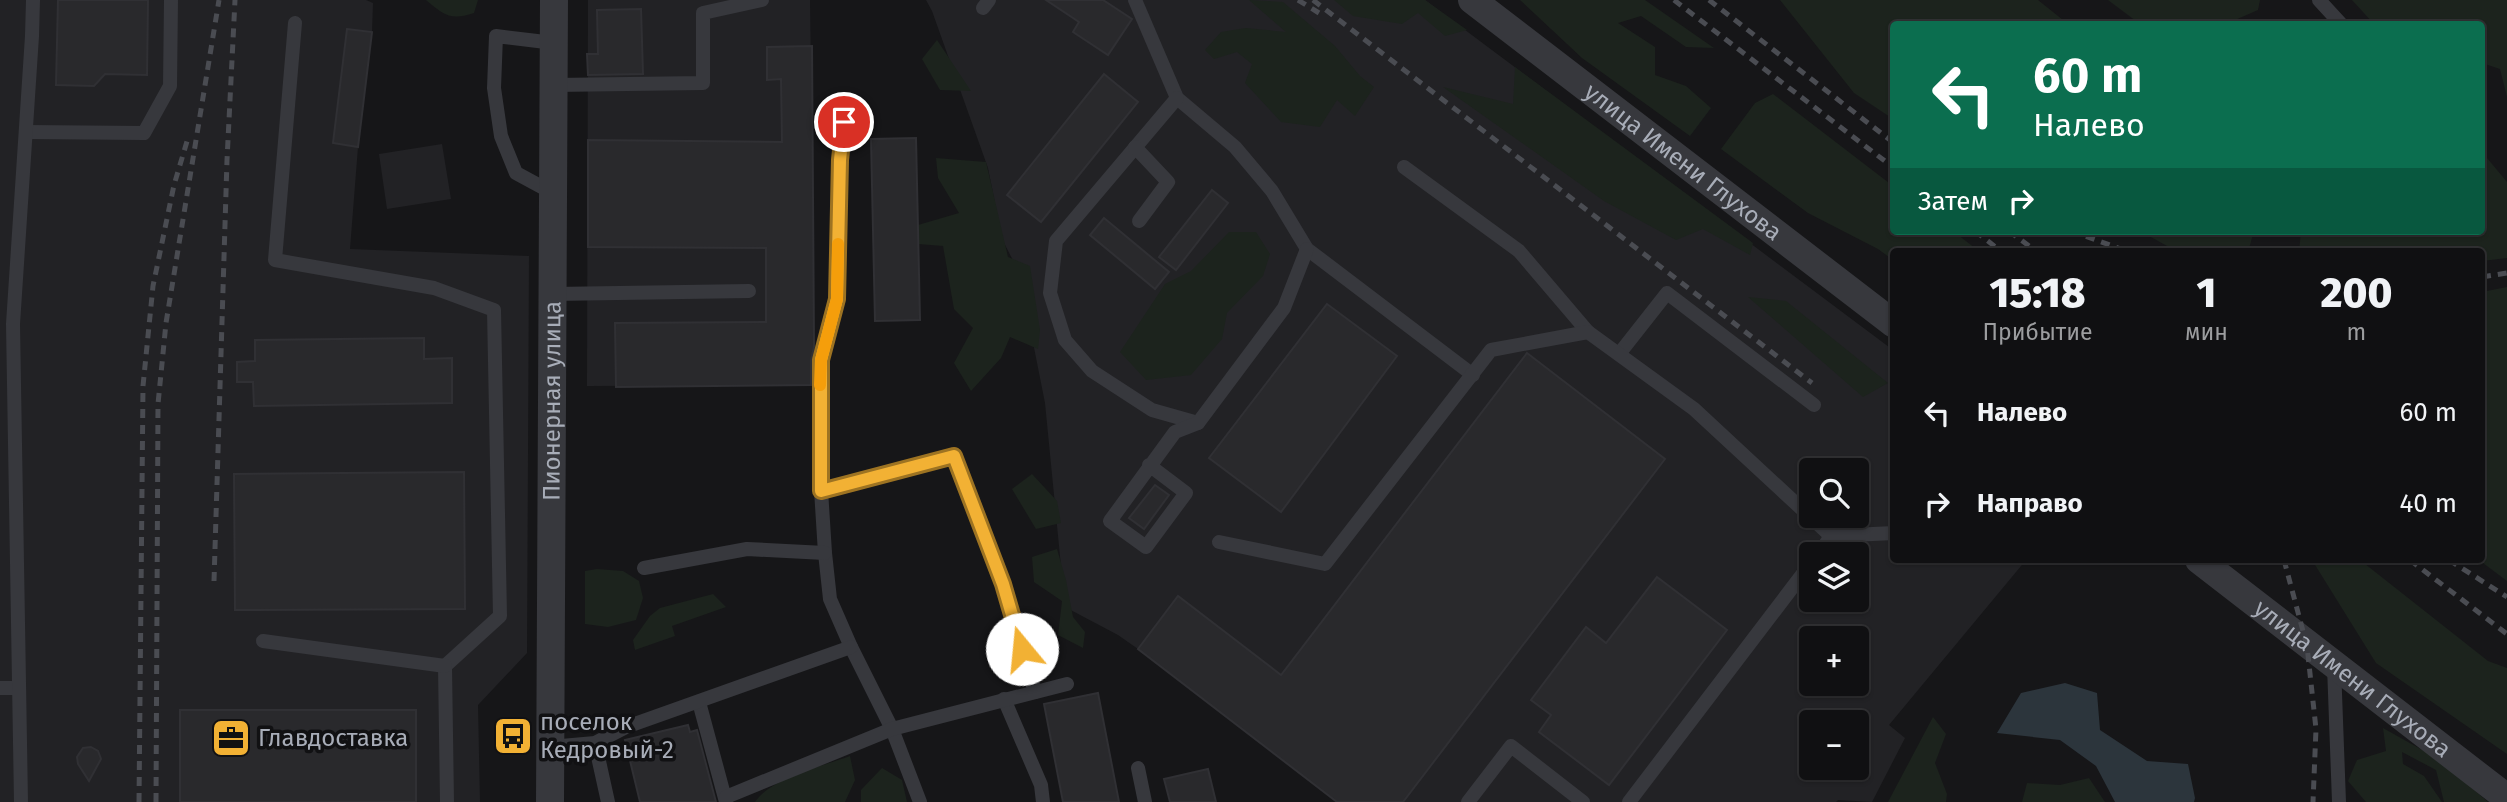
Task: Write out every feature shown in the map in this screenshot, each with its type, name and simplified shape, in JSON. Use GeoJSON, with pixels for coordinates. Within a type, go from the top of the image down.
{"type":"FeatureCollection","features":[{"type":"Feature","properties":{"kind":"street","name":"Пионерная улица"},"geometry":{"type":"LineString","coordinates":[[550,802],[554,0]]}},
{"type":"Feature","properties":{"kind":"street","name":"улица Имени Глухова"},"geometry":{"type":"LineString","coordinates":[[1472,0],[1890,321]]}},
{"type":"Feature","properties":{"kind":"street","name":"улица Имени Глухова"},"geometry":{"type":"LineString","coordinates":[[2203,563],[2507,797]]}},
{"type":"Feature","properties":{"kind":"lane"},"geometry":{"type":"LineString","coordinates":[[21,802],[6,323],[26,132],[33,0]]}},
{"type":"Feature","properties":{"kind":"lane"},"geometry":{"type":"LineString","coordinates":[[26,132],[144,133],[170,86],[171,0]]}},
{"type":"Feature","properties":{"kind":"lane"},"geometry":{"type":"LineString","coordinates":[[554,85],[702,83],[703,13],[762,0]]}},
{"type":"Feature","properties":{"kind":"lane"},"geometry":{"type":"LineString","coordinates":[[1135,0],[1177,98],[1235,147],[1272,191],[1307,249],[1473,374]]}},
{"type":"Feature","properties":{"kind":"lane"},"geometry":{"type":"LineString","coordinates":[[2319,0],[2338,21]]}},
{"type":"Feature","properties":{"kind":"lane"},"geometry":{"type":"LineString","coordinates":[[295,23],[275,260],[434,288],[494,310],[499,616],[445,666],[447,802]]}},
{"type":"Feature","properties":{"kind":"lane"},"geometry":{"type":"LineString","coordinates":[[553,193],[516,173],[501,136],[494,88],[496,36],[554,43]]}},
{"type":"Feature","properties":{"kind":"lane"},"geometry":{"type":"LineString","coordinates":[[1177,98],[1056,241],[1050,293],[1065,340],[1092,371],[1152,410],[1198,423]]}},
{"type":"Feature","properties":{"kind":"lane"},"geometry":{"type":"LineString","coordinates":[[846,102],[840,160],[837,299],[821,360],[821,491],[825,553],[830,599],[851,648],[892,729],[920,802]]}},
{"type":"Feature","properties":{"kind":"lane"},"geometry":{"type":"LineString","coordinates":[[1135,147],[1168,181],[1139,221]]}},
{"type":"Feature","properties":{"kind":"lane"},"geometry":{"type":"LineString","coordinates":[[1404,167],[1519,251],[1588,332],[1694,410],[1832,537],[1890,533]]}},
{"type":"Feature","properties":{"kind":"lane"},"geometry":{"type":"LineString","coordinates":[[1149,465],[1186,493],[1146,547],[1110,521],[1149,465],[1175,432],[1198,423],[1284,308],[1307,249]]}},
{"type":"Feature","properties":{"kind":"lane"},"geometry":{"type":"LineString","coordinates":[[553,294],[749,292]]}},
{"type":"Feature","properties":{"kind":"lane"},"geometry":{"type":"LineString","coordinates":[[1619,354],[1667,293],[1814,405]]}},
{"type":"Feature","properties":{"kind":"lane"},"geometry":{"type":"LineString","coordinates":[[1219,542],[1325,564],[1491,351],[1588,332]]}},
{"type":"Feature","properties":{"kind":"lane"},"geometry":{"type":"LineString","coordinates":[[821,491],[954,456],[1003,584],[1035,692]]}},
{"type":"Feature","properties":{"kind":"lane"},"geometry":{"type":"LineString","coordinates":[[1828,542],[1832,537]]}},
{"type":"Feature","properties":{"kind":"lane"},"geometry":{"type":"LineString","coordinates":[[644,568],[747,549],[825,553]]}},
{"type":"Feature","properties":{"kind":"lane"},"geometry":{"type":"LineString","coordinates":[[1629,802],[1799,579]]}},
{"type":"Feature","properties":{"kind":"lane"},"geometry":{"type":"LineString","coordinates":[[263,641],[445,666]]}},
{"type":"Feature","properties":{"kind":"lane"},"geometry":{"type":"LineString","coordinates":[[550,747],[595,743],[626,727],[851,648]]}},
{"type":"Feature","properties":{"kind":"lane"},"geometry":{"type":"LineString","coordinates":[[2334,665],[2339,802]]}},
{"type":"Feature","properties":{"kind":"lane"},"geometry":{"type":"LineString","coordinates":[[699,702],[726,799],[892,729],[1067,684]]}},
{"type":"Feature","properties":{"kind":"lane"},"geometry":{"type":"LineString","coordinates":[[0,688],[19,688]]}},
{"type":"Feature","properties":{"kind":"lane"},"geometry":{"type":"LineString","coordinates":[[1004,699],[1041,785],[1043,802]]}},
{"type":"Feature","properties":{"kind":"lane"},"geometry":{"type":"LineString","coordinates":[[595,743],[608,802]]}},
{"type":"Feature","properties":{"kind":"lane"},"geometry":{"type":"LineString","coordinates":[[1468,802],[1511,746],[1583,802]]}},
{"type":"Feature","properties":{"kind":"lane"},"geometry":{"type":"LineString","coordinates":[[1138,768],[1145,802]]}},
{"type":"Feature","properties":{"kind":"shaded area"},"geometry":{"type":"Polygon","coordinates":[[[0,0],[366,0],[373,3],[350,249],[529,256],[527,653],[478,705],[480,802],[0,802],[0,0]]]}},
{"type":"Feature","properties":{"kind":"shaded area"},"geometry":{"type":"Polygon","coordinates":[[[426,0],[478,0],[474,13],[453,16],[443,13],[426,0]]]}},
{"type":"Feature","properties":{"kind":"shaded area"},"geometry":{"type":"Polygon","coordinates":[[[588,0],[810,0],[815,385],[587,386],[588,0]]]}},
{"type":"Feature","properties":{"kind":"shaded area"},"geometry":{"type":"Polygon","coordinates":[[[926,0],[1425,0],[1890,348],[1890,563],[2024,563],[1889,725],[1905,738],[1872,802],[1337,802],[1138,649],[1118,635],[1065,607],[1045,403],[1019,272],[1002,239],[988,168],[926,0]]]}},
{"type":"Feature","properties":{"kind":"shaded area"},"geometry":{"type":"Polygon","coordinates":[[[1249,0],[1283,2],[1335,46],[1360,76],[1374,87],[1355,116],[1337,100],[1320,127],[1281,122],[1245,83],[1252,64],[1237,52],[1214,59],[1205,50],[1221,32],[1246,28],[1286,32],[1249,0]]]}},
{"type":"Feature","properties":{"kind":"shaded area"},"geometry":{"type":"Polygon","coordinates":[[[1334,0],[1425,0],[1467,30],[1445,36],[1418,13],[1402,24],[1353,16],[1334,0]]]}},
{"type":"Feature","properties":{"kind":"shaded area"},"geometry":{"type":"Polygon","coordinates":[[[1520,0],[1645,0],[1714,48],[1686,47],[1641,16],[1618,23],[1655,47],[1655,75],[1686,86],[1711,108],[1690,136],[1582,58],[1520,0]]]}},
{"type":"Feature","properties":{"kind":"shaded area"},"geometry":{"type":"Polygon","coordinates":[[[1780,0],[2038,0],[2064,21],[1890,21],[1890,117],[1854,93],[1780,0]]]}},
{"type":"Feature","properties":{"kind":"shaded area"},"geometry":{"type":"Polygon","coordinates":[[[2108,0],[2260,0],[2258,10],[2233,21],[2136,21],[2108,0]]]}},
{"type":"Feature","properties":{"kind":"shaded area"},"geometry":{"type":"Polygon","coordinates":[[[2352,0],[2507,0],[2507,97],[2500,69],[2485,64],[2485,21],[2371,21],[2352,0]]]}},
{"type":"Feature","properties":{"kind":"shaded area"},"geometry":{"type":"Polygon","coordinates":[[[937,40],[971,91],[940,90],[922,59],[937,40]]]}},
{"type":"Feature","properties":{"kind":"shaded area"},"geometry":{"type":"Polygon","coordinates":[[[1515,67],[1753,243],[1750,255],[1703,229],[1676,240],[1604,201],[1443,87],[1513,104],[1515,67]]]}},
{"type":"Feature","properties":{"kind":"shaded area"},"geometry":{"type":"Polygon","coordinates":[[[1773,94],[1890,184],[1890,235],[1958,235],[1975,248],[1890,248],[1890,258],[1808,213],[1721,149],[1755,103],[1773,94]]]}},
{"type":"Feature","properties":{"kind":"shaded area"},"geometry":{"type":"Polygon","coordinates":[[[442,144],[451,199],[387,209],[379,154],[442,144]]]}},
{"type":"Feature","properties":{"kind":"shaded area"},"geometry":{"type":"Polygon","coordinates":[[[2485,156],[2507,182],[2507,258],[2485,261],[2485,248],[2299,248],[2301,235],[2485,235],[2485,156]]]}},
{"type":"Feature","properties":{"kind":"shaded area"},"geometry":{"type":"Polygon","coordinates":[[[936,158],[986,162],[1008,257],[1030,266],[1040,330],[1038,349],[1010,337],[1001,358],[971,391],[954,363],[973,328],[954,309],[943,246],[918,244],[918,225],[959,213],[938,178],[936,158]]]}},
{"type":"Feature","properties":{"kind":"shaded area"},"geometry":{"type":"Polygon","coordinates":[[[1229,232],[1256,232],[1270,254],[1263,276],[1227,313],[1222,339],[1191,375],[1146,380],[1120,352],[1165,284],[1191,271],[1229,232]]]}},
{"type":"Feature","properties":{"kind":"shaded area"},"geometry":{"type":"Polygon","coordinates":[[[2147,235],[2253,235],[2249,248],[2171,248],[2147,235]]]}},
{"type":"Feature","properties":{"kind":"shaded area"},"geometry":{"type":"Polygon","coordinates":[[[2507,287],[2507,581],[2483,563],[2485,291],[2507,287]]]}},
{"type":"Feature","properties":{"kind":"shaded area"},"geometry":{"type":"Polygon","coordinates":[[[1748,297],[1786,301],[1888,383],[1863,397],[1748,297]]]}},
{"type":"Feature","properties":{"kind":"shaded area"},"geometry":{"type":"Polygon","coordinates":[[[1032,474],[1057,501],[1061,523],[1036,529],[1012,489],[1032,474]]]}},
{"type":"Feature","properties":{"kind":"shaded area"},"geometry":{"type":"Polygon","coordinates":[[[1057,549],[1073,617],[1085,632],[1083,648],[1058,635],[1062,601],[1034,582],[1032,557],[1057,549]]]}},
{"type":"Feature","properties":{"kind":"shaded area"},"geometry":{"type":"Polygon","coordinates":[[[2314,563],[2364,563],[2488,661],[2507,668],[2507,754],[2376,663],[2314,563]]]}},
{"type":"Feature","properties":{"kind":"shaded area"},"geometry":{"type":"Polygon","coordinates":[[[585,571],[623,571],[639,581],[643,598],[636,620],[608,627],[585,624],[585,571]]]}},
{"type":"Feature","properties":{"kind":"shaded area"},"geometry":{"type":"Polygon","coordinates":[[[713,594],[726,607],[672,626],[675,636],[635,650],[633,640],[650,616],[660,608],[713,594]]]}},
{"type":"Feature","properties":{"kind":"shaded area"},"geometry":{"type":"Polygon","coordinates":[[[2065,683],[2097,693],[2100,730],[2147,761],[2188,764],[2194,802],[2115,802],[2096,766],[2060,740],[1997,733],[2021,693],[2065,683]]]}},
{"type":"Feature","properties":{"kind":"shaded area"},"geometry":{"type":"Polygon","coordinates":[[[1933,717],[1946,734],[1935,763],[1947,794],[1946,802],[1888,802],[1933,717]]]}},
{"type":"Feature","properties":{"kind":"shaded area"},"geometry":{"type":"Polygon","coordinates":[[[2383,728],[2440,760],[2488,802],[2444,802],[2436,770],[2402,752],[2403,764],[2424,776],[2442,802],[2366,802],[2348,781],[2357,760],[2386,751],[2383,728]]]}},
{"type":"Feature","properties":{"kind":"shaded area"},"geometry":{"type":"Polygon","coordinates":[[[850,756],[855,780],[845,802],[755,802],[773,786],[785,780],[850,756]]]}},
{"type":"Feature","properties":{"kind":"shaded area"},"geometry":{"type":"Polygon","coordinates":[[[882,768],[902,780],[907,802],[861,802],[861,790],[882,768]]]}},
{"type":"Feature","properties":{"kind":"shaded area"},"geometry":{"type":"Polygon","coordinates":[[[2089,778],[2105,802],[2022,802],[2027,783],[2060,785],[2089,778]]]}},
{"type":"Feature","properties":{"kind":"building"},"geometry":{"type":"Polygon","coordinates":[[[58,0],[148,0],[147,75],[105,74],[94,86],[56,85],[58,0]]]}},
{"type":"Feature","properties":{"kind":"building"},"geometry":{"type":"Polygon","coordinates":[[[1046,0],[1103,0],[1132,19],[1108,55],[1073,32],[1079,22],[1046,0]]]}},
{"type":"Feature","properties":{"kind":"building"},"geometry":{"type":"Polygon","coordinates":[[[641,9],[643,74],[588,75],[587,54],[598,54],[597,10],[641,9]]]}},
{"type":"Feature","properties":{"kind":"building"},"geometry":{"type":"Polygon","coordinates":[[[347,29],[372,32],[358,147],[333,143],[347,29]]]}},
{"type":"Feature","properties":{"kind":"building"},"geometry":{"type":"Polygon","coordinates":[[[812,46],[814,347],[811,385],[616,387],[615,323],[766,322],[766,248],[588,247],[588,140],[782,142],[781,79],[767,80],[767,47],[812,46]]]}},
{"type":"Feature","properties":{"kind":"building"},"geometry":{"type":"Polygon","coordinates":[[[1104,74],[1138,102],[1041,222],[1007,195],[1104,74]]]}},
{"type":"Feature","properties":{"kind":"building"},"geometry":{"type":"Polygon","coordinates":[[[916,138],[920,320],[875,321],[871,139],[916,138]]]}},
{"type":"Feature","properties":{"kind":"building"},"geometry":{"type":"Polygon","coordinates":[[[1212,190],[1228,203],[1176,270],[1159,257],[1212,190]]]}},
{"type":"Feature","properties":{"kind":"building"},"geometry":{"type":"Polygon","coordinates":[[[1104,218],[1169,272],[1155,289],[1090,235],[1104,218]]]}},
{"type":"Feature","properties":{"kind":"building"},"geometry":{"type":"Polygon","coordinates":[[[1327,304],[1397,356],[1281,512],[1209,458],[1327,304]]]}},
{"type":"Feature","properties":{"kind":"building"},"geometry":{"type":"Polygon","coordinates":[[[424,338],[424,359],[452,358],[452,403],[254,406],[253,382],[237,382],[237,362],[255,361],[255,340],[424,338]]]}},
{"type":"Feature","properties":{"kind":"building"},"geometry":{"type":"Polygon","coordinates":[[[1527,353],[1665,459],[1403,802],[1337,802],[1138,649],[1178,596],[1281,675],[1527,353]]]}},
{"type":"Feature","properties":{"kind":"building"},"geometry":{"type":"Polygon","coordinates":[[[464,472],[465,609],[235,610],[234,474],[464,472]]]}},
{"type":"Feature","properties":{"kind":"building"},"geometry":{"type":"Polygon","coordinates":[[[1155,485],[1169,495],[1144,529],[1129,518],[1155,485]]]}},
{"type":"Feature","properties":{"kind":"building"},"geometry":{"type":"Polygon","coordinates":[[[1657,577],[1727,630],[1609,785],[1539,732],[1551,715],[1531,700],[1586,627],[1606,643],[1657,577]]]}},
{"type":"Feature","properties":{"kind":"building"},"geometry":{"type":"Polygon","coordinates":[[[1098,693],[1119,802],[1063,802],[1044,704],[1098,693]]]}},
{"type":"Feature","properties":{"kind":"building"},"geometry":{"type":"Polygon","coordinates":[[[180,710],[416,710],[416,802],[180,802],[180,710]]]}},
{"type":"Feature","properties":{"kind":"building"},"geometry":{"type":"Polygon","coordinates":[[[688,725],[690,732],[697,730],[716,802],[640,802],[625,740],[688,725]]]}},
{"type":"Feature","properties":{"kind":"building"},"geometry":{"type":"Polygon","coordinates":[[[91,747],[98,751],[101,759],[89,781],[78,764],[77,757],[83,748],[91,747]]]}},
{"type":"Feature","properties":{"kind":"building"},"geometry":{"type":"Polygon","coordinates":[[[1208,769],[1216,802],[1170,802],[1164,779],[1208,769]]]}},
{"type":"Feature","properties":{"kind":"railway"},"geometry":{"type":"LineString","coordinates":[[156,802],[158,404],[166,323],[219,0]]}},
{"type":"Feature","properties":{"kind":"railway"},"geometry":{"type":"LineString","coordinates":[[214,581],[227,160],[235,0]]}},
{"type":"Feature","properties":{"kind":"railway"},"geometry":{"type":"LineString","coordinates":[[1298,0],[1319,13]]}},
{"type":"Feature","properties":{"kind":"railway"},"geometry":{"type":"LineString","coordinates":[[1313,0],[1812,383]]}},
{"type":"Feature","properties":{"kind":"railway"},"geometry":{"type":"LineString","coordinates":[[1674,0],[1890,165]]}},
{"type":"Feature","properties":{"kind":"railway"},"geometry":{"type":"LineString","coordinates":[[1709,0],[1890,140]]}},
{"type":"Feature","properties":{"kind":"railway"},"geometry":{"type":"LineString","coordinates":[[139,802],[143,386],[153,286],[174,185],[188,138]]}},
{"type":"Feature","properties":{"kind":"railway"},"geometry":{"type":"LineString","coordinates":[[1980,235],[1997,248]]}},
{"type":"Feature","properties":{"kind":"railway"},"geometry":{"type":"LineString","coordinates":[[2014,235],[2032,248]]}},
{"type":"Feature","properties":{"kind":"railway"},"geometry":{"type":"LineString","coordinates":[[2082,235],[2118,248]]}},
{"type":"Feature","properties":{"kind":"railway"},"geometry":{"type":"LineString","coordinates":[[2485,277],[2507,273]]}},
{"type":"Feature","properties":{"kind":"railway"},"geometry":{"type":"LineString","coordinates":[[2285,563],[2307,646],[2316,729],[2313,802]]}},
{"type":"Feature","properties":{"kind":"railway"},"geometry":{"type":"LineString","coordinates":[[2414,563],[2507,634]]}},
{"type":"Feature","properties":{"kind":"railway"},"geometry":{"type":"LineString","coordinates":[[2454,563],[2507,597]]}},
{"type":"Feature","properties":{"kind":"slow traffic"},"geometry":{"type":"LineString","coordinates":[[820,385],[821,360],[837,299],[838,244]]}},
{"type":"Feature","properties":{"kind":"place","name":"поселок Кедровый-2"},"geometry":{"type":"Point","coordinates":[513,736]}},
{"type":"Feature","properties":{"kind":"place","name":"Главдоставка"},"geometry":{"type":"Point","coordinates":[231,738]}},
{"type":"Feature","properties":{"kind":"route"},"geometry":{"type":"LineString","coordinates":[[844,122],[840,160],[837,299],[821,360],[821,491],[954,456],[1003,584],[1022,649]]}}]}
